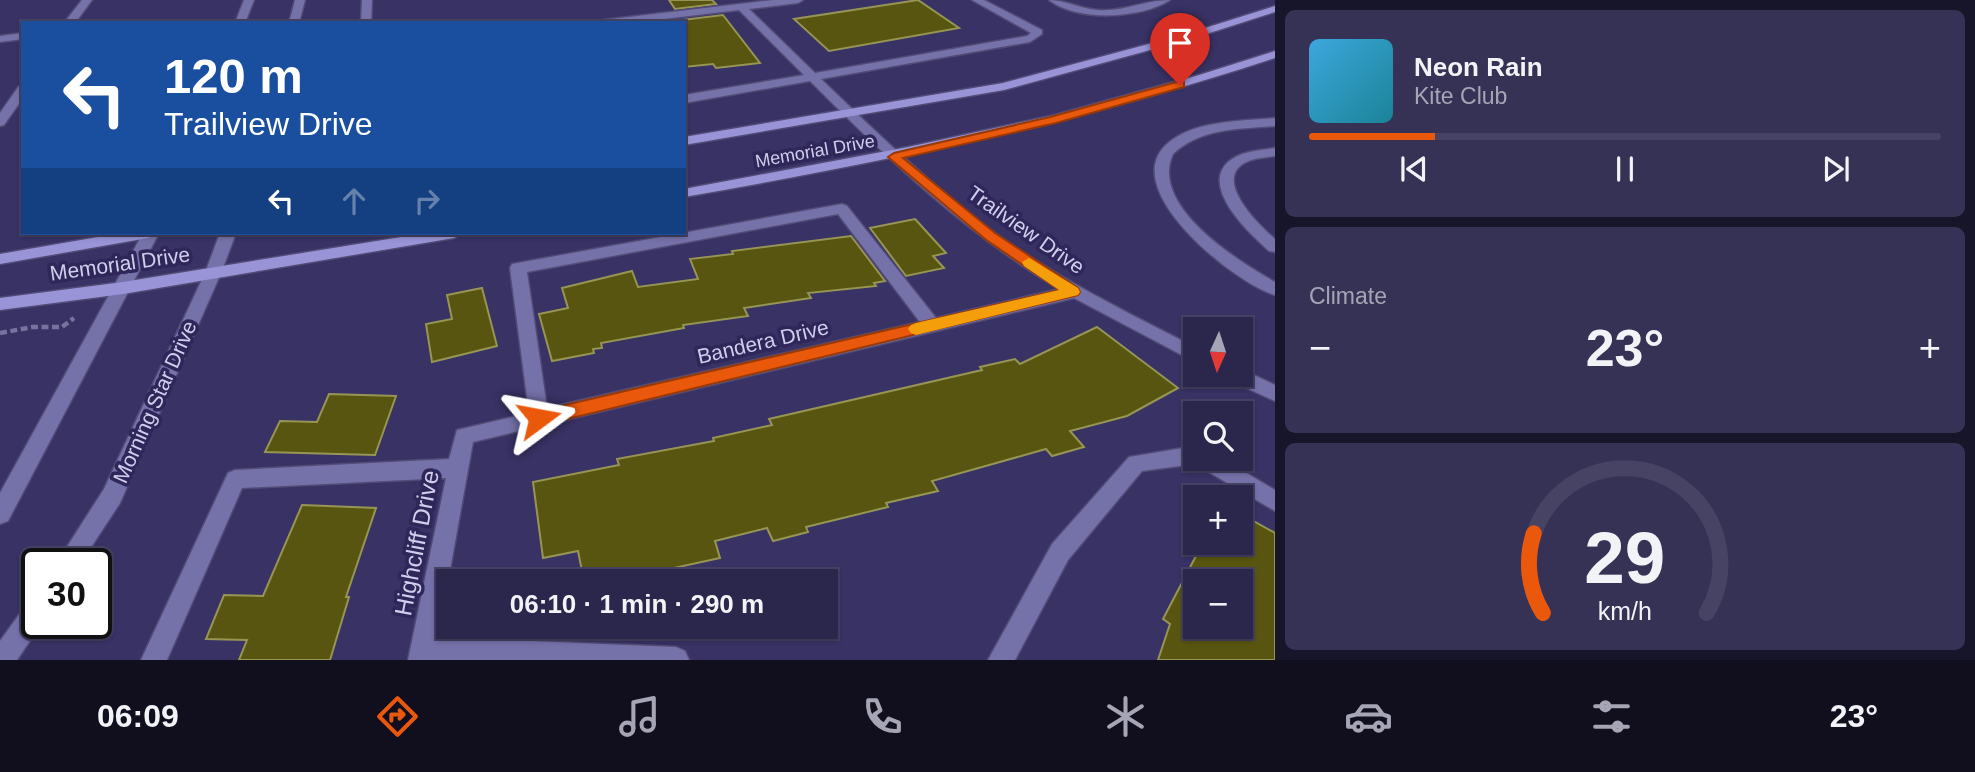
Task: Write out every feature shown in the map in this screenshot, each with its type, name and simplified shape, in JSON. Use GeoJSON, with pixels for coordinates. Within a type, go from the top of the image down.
{"type":"FeatureCollection","features":[{"type":"Feature","properties":{"kind":"main road","name":"Memorial Drive"},"geometry":{"type":"LineString","coordinates":[[686,141],[1004,86],[1190,36],[1275,9]]}},
{"type":"Feature","properties":{"kind":"main road","name":"Memorial Drive"},"geometry":{"type":"LineString","coordinates":[[686,193],[894,157],[1052,120],[1159,91],[1275,54]]}},
{"type":"Feature","properties":{"kind":"main road","name":"Memorial Drive"},"geometry":{"type":"LineString","coordinates":[[0,259],[138,235]]}},
{"type":"Feature","properties":{"kind":"main road","name":"Memorial Drive"},"geometry":{"type":"LineString","coordinates":[[0,304],[123,288],[442,235]]}},
{"type":"Feature","properties":{"kind":"street"},"geometry":{"type":"LineString","coordinates":[[71,21],[87,0]]}},
{"type":"Feature","properties":{"kind":"street"},"geometry":{"type":"LineString","coordinates":[[241,21],[249,0]]}},
{"type":"Feature","properties":{"kind":"street"},"geometry":{"type":"LineString","coordinates":[[295,21],[300,0]]}},
{"type":"Feature","properties":{"kind":"street"},"geometry":{"type":"LineString","coordinates":[[366,21],[367,0]]}},
{"type":"Feature","properties":{"kind":"street"},"geometry":{"type":"LineString","coordinates":[[619,21],[798,0]]}},
{"type":"Feature","properties":{"kind":"street"},"geometry":{"type":"LineString","coordinates":[[686,99],[1030,39],[1038,32],[978,0]]}},
{"type":"Feature","properties":{"kind":"street"},"geometry":{"type":"LineString","coordinates":[[1054,0],[1082,13],[1107,15],[1165,0]]}},
{"type":"Feature","properties":{"kind":"street","name":"Trailview Drive"},"geometry":{"type":"LineString","coordinates":[[742,6],[894,157],[990,236],[1073,292],[1183,349]]}},
{"type":"Feature","properties":{"kind":"street"},"geometry":{"type":"LineString","coordinates":[[0,39],[21,36]]}},
{"type":"Feature","properties":{"kind":"street"},"geometry":{"type":"LineString","coordinates":[[0,122],[21,92]]}},
{"type":"Feature","properties":{"kind":"street"},"geometry":{"type":"LineString","coordinates":[[1275,122],[1234,125],[1200,133],[1170,149],[1165,155],[1162,170],[1165,189],[1197,233],[1219,253],[1275,289]]}},
{"type":"Feature","properties":{"kind":"street"},"geometry":{"type":"LineString","coordinates":[[1275,152],[1254,154],[1234,163],[1228,169],[1226,186],[1241,215],[1275,247]]}},
{"type":"Feature","properties":{"kind":"street"},"geometry":{"type":"LineString","coordinates":[[539,418],[518,268],[842,209],[932,325]]}},
{"type":"Feature","properties":{"kind":"street"},"geometry":{"type":"LineString","coordinates":[[0,514],[149,235]]}},
{"type":"Feature","properties":{"kind":"street","name":"Morning Star Drive"},"geometry":{"type":"LineString","coordinates":[[78,548],[112,496],[213,273],[227,235]]}},
{"type":"Feature","properties":{"kind":"street","name":"Bandera Drive"},"geometry":{"type":"LineString","coordinates":[[464,436],[1073,292]]}},
{"type":"Feature","properties":{"kind":"street"},"geometry":{"type":"LineString","coordinates":[[1253,383],[1275,393]]}},
{"type":"Feature","properties":{"kind":"street","name":"Highcliff Drive"},"geometry":{"type":"LineString","coordinates":[[422,655],[464,436]]}},
{"type":"Feature","properties":{"kind":"street"},"geometry":{"type":"LineString","coordinates":[[1001,660],[1060,552],[1136,463],[1183,457]]}},
{"type":"Feature","properties":{"kind":"street"},"geometry":{"type":"LineString","coordinates":[[154,660],[236,479],[458,468]]}},
{"type":"Feature","properties":{"kind":"street"},"geometry":{"type":"LineString","coordinates":[[1224,471],[1275,501]]}},
{"type":"Feature","properties":{"kind":"street"},"geometry":{"type":"LineString","coordinates":[[2,660],[21,632]]}},
{"type":"Feature","properties":{"kind":"street"},"geometry":{"type":"LineString","coordinates":[[422,655],[676,660]]}},
{"type":"Feature","properties":{"kind":"path"},"geometry":{"type":"LineString","coordinates":[[0,333],[33,327],[62,327],[74,318]]}},
{"type":"Feature","properties":{"kind":"building"},"geometry":{"type":"Polygon","coordinates":[[[669,0],[712,0],[716,4],[675,9],[669,0]]]}},
{"type":"Feature","properties":{"kind":"building"},"geometry":{"type":"Polygon","coordinates":[[[918,0],[959,28],[829,51],[794,19],[918,0]]]}},
{"type":"Feature","properties":{"kind":"building"},"geometry":{"type":"Polygon","coordinates":[[[723,15],[760,63],[716,68],[713,64],[686,67],[686,21],[682,20],[723,15]]]}},
{"type":"Feature","properties":{"kind":"building"},"geometry":{"type":"Polygon","coordinates":[[[915,219],[946,253],[933,256],[944,268],[906,276],[870,228],[915,219]]]}},
{"type":"Feature","properties":{"kind":"building"},"geometry":{"type":"Polygon","coordinates":[[[851,236],[885,281],[874,283],[876,286],[808,293],[811,298],[744,308],[748,316],[683,325],[684,328],[601,343],[602,348],[593,349],[594,353],[552,361],[539,314],[568,308],[562,288],[632,271],[638,287],[698,279],[690,259],[851,236]]]}},
{"type":"Feature","properties":{"kind":"building"},"geometry":{"type":"Polygon","coordinates":[[[482,288],[497,346],[432,362],[426,324],[452,319],[447,295],[482,288]]]}},
{"type":"Feature","properties":{"kind":"building"},"geometry":{"type":"Polygon","coordinates":[[[1097,327],[1178,388],[1127,416],[1070,431],[1084,447],[1052,456],[1046,449],[932,481],[938,491],[886,503],[888,507],[806,527],[808,532],[773,541],[767,528],[715,541],[720,558],[669,569],[582,569],[578,551],[543,558],[533,482],[619,465],[617,459],[714,441],[713,438],[772,425],[769,419],[982,370],[980,367],[1015,359],[1020,364],[1097,327]]]}},
{"type":"Feature","properties":{"kind":"building"},"geometry":{"type":"Polygon","coordinates":[[[329,394],[396,396],[375,455],[265,452],[280,421],[317,422],[329,394]]]}},
{"type":"Feature","properties":{"kind":"building"},"geometry":{"type":"Polygon","coordinates":[[[302,505],[376,508],[346,597],[349,597],[330,660],[239,660],[247,640],[206,639],[224,595],[263,596],[302,505]]]}},
{"type":"Feature","properties":{"kind":"building"},"geometry":{"type":"Polygon","coordinates":[[[1253,521],[1275,533],[1275,660],[1158,660],[1170,624],[1163,619],[1183,581],[1183,639],[1253,639],[1253,569],[1189,569],[1196,555],[1253,555],[1253,521]]]}},
{"type":"Feature","properties":{"kind":"slow traffic"},"geometry":{"type":"LineString","coordinates":[[916,329],[1073,292],[1029,262]]}},
{"type":"Feature","properties":{"kind":"route"},"geometry":{"type":"LineString","coordinates":[[539,418],[1073,292],[990,236],[894,157],[1052,120],[1180,85]]}}]}
